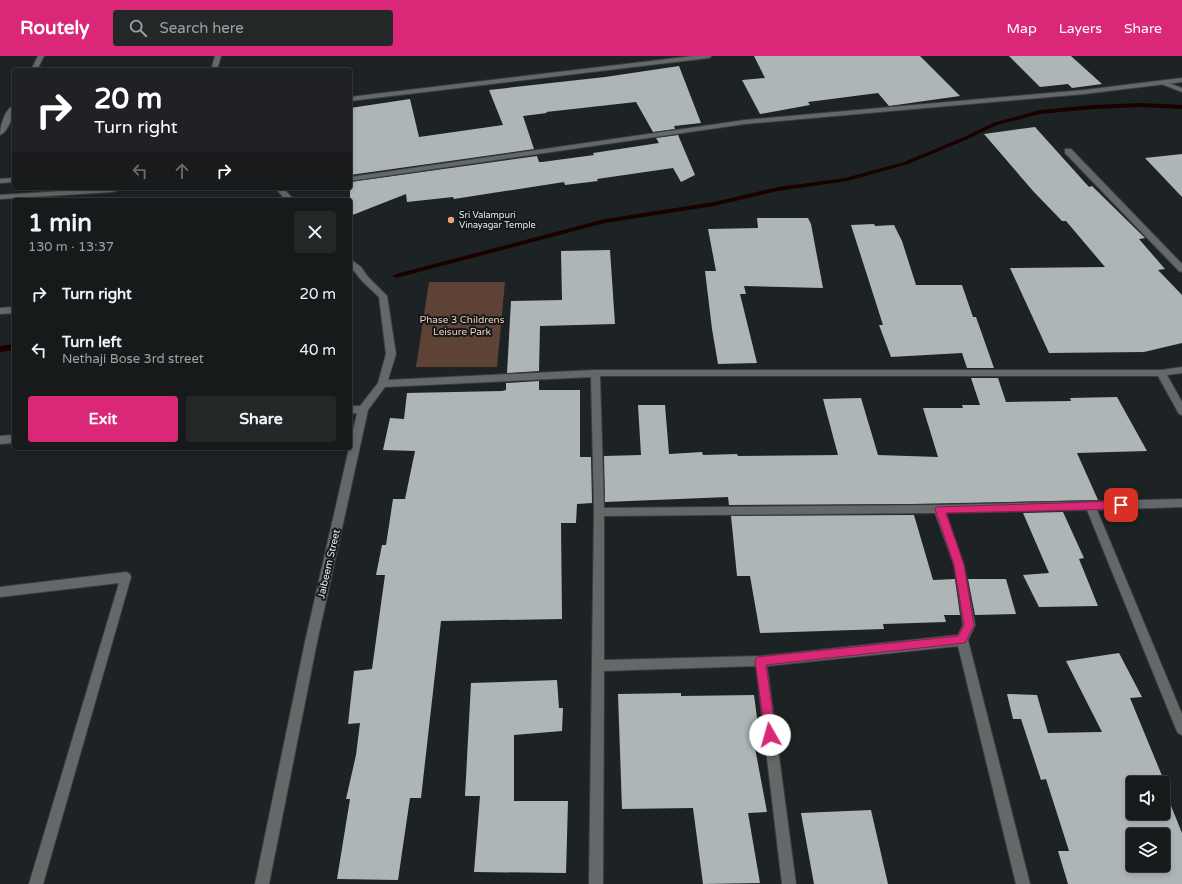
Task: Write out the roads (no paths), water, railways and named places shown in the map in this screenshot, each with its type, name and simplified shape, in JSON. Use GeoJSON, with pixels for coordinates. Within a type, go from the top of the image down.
{"type":"FeatureCollection","features":[{"type":"Feature","properties":{"kind":"street"},"geometry":{"type":"LineString","coordinates":[[35,68],[40,56]]}},
{"type":"Feature","properties":{"kind":"street"},"geometry":{"type":"LineString","coordinates":[[215,68],[218,56]]}},
{"type":"Feature","properties":{"kind":"street"},"geometry":{"type":"LineString","coordinates":[[352,99],[709,56]]}},
{"type":"Feature","properties":{"kind":"street"},"geometry":{"type":"LineString","coordinates":[[352,179],[745,122],[1084,92],[1182,80]]}},
{"type":"Feature","properties":{"kind":"street"},"geometry":{"type":"LineString","coordinates":[[1161,82],[1182,90]]}},
{"type":"Feature","properties":{"kind":"street"},"geometry":{"type":"LineString","coordinates":[[0,133],[12,111]]}},
{"type":"Feature","properties":{"kind":"street"},"geometry":{"type":"LineString","coordinates":[[1068,151],[1182,269]]}},
{"type":"Feature","properties":{"kind":"street"},"geometry":{"type":"LineString","coordinates":[[0,181],[12,180]]}},
{"type":"Feature","properties":{"kind":"street"},"geometry":{"type":"LineString","coordinates":[[0,198],[112,190]]}},
{"type":"Feature","properties":{"kind":"street","name":"Jaibeem Street"},"geometry":{"type":"LineString","coordinates":[[262,884],[312,642],[363,409],[382,384],[391,354],[383,296],[352,264]]}},
{"type":"Feature","properties":{"kind":"street"},"geometry":{"type":"LineString","coordinates":[[352,272],[358,269]]}},
{"type":"Feature","properties":{"kind":"street"},"geometry":{"type":"LineString","coordinates":[[0,311],[12,310]]}},
{"type":"Feature","properties":{"kind":"street"},"geometry":{"type":"LineString","coordinates":[[382,384],[595,373],[1161,373],[1182,370]]}},
{"type":"Feature","properties":{"kind":"street"},"geometry":{"type":"LineString","coordinates":[[595,373],[599,512],[596,884]]}},
{"type":"Feature","properties":{"kind":"street"},"geometry":{"type":"LineString","coordinates":[[1161,373],[1182,411]]}},
{"type":"Feature","properties":{"kind":"street"},"geometry":{"type":"LineString","coordinates":[[352,410],[363,409]]}},
{"type":"Feature","properties":{"kind":"street"},"geometry":{"type":"LineString","coordinates":[[0,440],[12,439]]}},
{"type":"Feature","properties":{"kind":"street"},"geometry":{"type":"LineString","coordinates":[[599,512],[940,509],[1182,503]]}},
{"type":"Feature","properties":{"kind":"street"},"geometry":{"type":"LineString","coordinates":[[1090,506],[1182,729]]}},
{"type":"Feature","properties":{"kind":"street"},"geometry":{"type":"LineString","coordinates":[[940,509],[959,565],[969,625],[962,640],[1023,884]]}},
{"type":"Feature","properties":{"kind":"street"},"geometry":{"type":"LineString","coordinates":[[0,592],[126,576],[36,884]]}},
{"type":"Feature","properties":{"kind":"street"},"geometry":{"type":"LineString","coordinates":[[598,666],[761,661],[962,640]]}},
{"type":"Feature","properties":{"kind":"street"},"geometry":{"type":"LineString","coordinates":[[761,661],[789,884]]}},
{"type":"Feature","properties":{"kind":"waterway"},"geometry":{"type":"LineString","coordinates":[[396,276],[605,221],[714,204],[778,189],[846,180],[906,163],[995,124],[1040,112],[1093,107],[1141,105],[1182,107]]}},
{"type":"Feature","properties":{"kind":"waterway"},"geometry":{"type":"LineString","coordinates":[[0,349],[12,347]]}},
{"type":"Feature","properties":{"kind":"place","name":"Sri Valampuri Vinayagar Temple"},"geometry":{"type":"Point","coordinates":[451,220]}},
{"type":"Feature","properties":{"kind":"park label","name":"Phase 3 Childrens Leisure Park"},"geometry":{"type":"Point","coordinates":[462,326]}}]}
